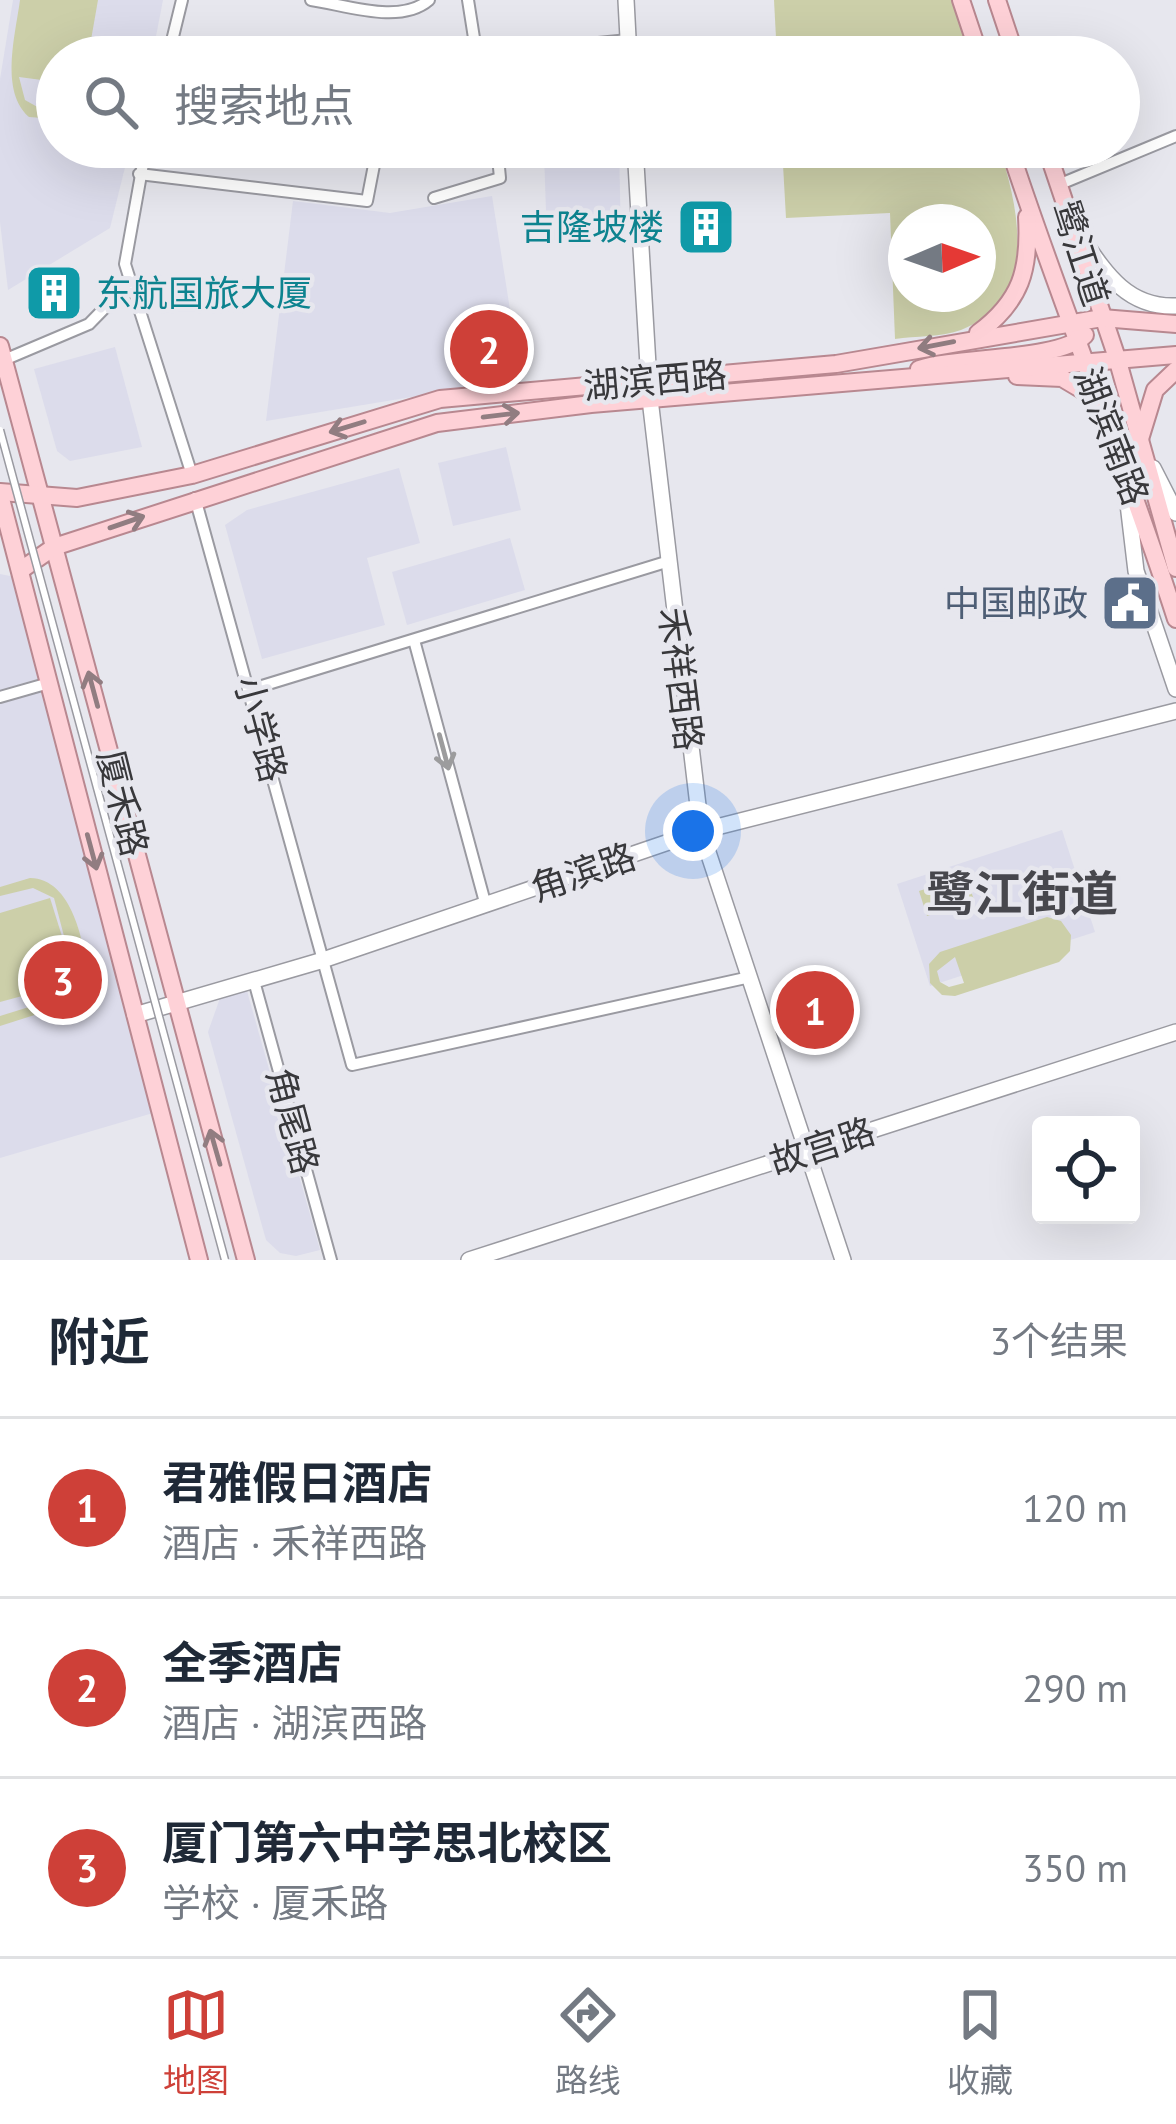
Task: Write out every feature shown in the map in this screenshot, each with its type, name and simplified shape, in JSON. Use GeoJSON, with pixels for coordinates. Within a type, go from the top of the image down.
{"type":"FeatureCollection","features":[{"type":"Feature","properties":{"kind":"main road"},"geometry":{"type":"LineString","coordinates":[[961,0],[973,36]]}},
{"type":"Feature","properties":{"kind":"main road"},"geometry":{"type":"LineString","coordinates":[[997,0],[1009,36]]}},
{"type":"Feature","properties":{"kind":"main road","name":"鹭江道"},"geometry":{"type":"LineString","coordinates":[[1016,168],[1070,321]]}},
{"type":"Feature","properties":{"kind":"main road","name":"鹭江道"},"geometry":{"type":"LineString","coordinates":[[1053,168],[1117,358]]}},
{"type":"Feature","properties":{"kind":"main road"},"geometry":{"type":"LineString","coordinates":[[974,337],[1020,292],[1029,253],[1025,198]]}},
{"type":"Feature","properties":{"kind":"main road"},"geometry":{"type":"LineString","coordinates":[[889,379],[942,361],[1080,352],[1102,318]]}},
{"type":"Feature","properties":{"kind":"main road","name":"湖滨西路"},"geometry":{"type":"LineString","coordinates":[[21,570],[54,547],[437,423],[836,364],[1070,321],[1102,318],[1176,324]]}},
{"type":"Feature","properties":{"kind":"main road","name":"湖滨南路"},"geometry":{"type":"LineString","coordinates":[[1070,321],[1121,448],[1176,619]]}},
{"type":"Feature","properties":{"kind":"main road","name":"湖滨西路"},"geometry":{"type":"LineString","coordinates":[[0,494],[77,498],[191,475],[440,399],[889,379],[1080,352],[1117,358],[1176,355]]}},
{"type":"Feature","properties":{"kind":"main road","name":"厦禾路"},"geometry":{"type":"LineString","coordinates":[[2,353],[246,1260]]}},
{"type":"Feature","properties":{"kind":"main road","name":"湖滨南路"},"geometry":{"type":"LineString","coordinates":[[1117,358],[1176,568]]}},
{"type":"Feature","properties":{"kind":"main road"},"geometry":{"type":"LineString","coordinates":[[1140,440],[1155,390],[1176,370]]}},
{"type":"Feature","properties":{"kind":"main road"},"geometry":{"type":"LineString","coordinates":[[962,372],[1062,378],[1101,400]]}},
{"type":"Feature","properties":{"kind":"main road","name":"厦禾路"},"geometry":{"type":"LineString","coordinates":[[0,494],[199,1260]]}},
{"type":"Feature","properties":{"kind":"street"},"geometry":{"type":"LineString","coordinates":[[173,36],[182,0]]}},
{"type":"Feature","properties":{"kind":"street"},"geometry":{"type":"LineString","coordinates":[[311,0],[392,12],[418,10],[429,0]]}},
{"type":"Feature","properties":{"kind":"street"},"geometry":{"type":"LineString","coordinates":[[468,0],[474,36]]}},
{"type":"Feature","properties":{"kind":"street"},"geometry":{"type":"LineString","coordinates":[[626,0],[628,36]]}},
{"type":"Feature","properties":{"kind":"street"},"geometry":{"type":"LineString","coordinates":[[1140,151],[1176,136]]}},
{"type":"Feature","properties":{"kind":"street"},"geometry":{"type":"LineString","coordinates":[[141,168],[125,264],[128,284],[191,475]]}},
{"type":"Feature","properties":{"kind":"street"},"geometry":{"type":"LineString","coordinates":[[140,174],[367,201],[373,168]]}},
{"type":"Feature","properties":{"kind":"street"},"geometry":{"type":"LineString","coordinates":[[434,197],[500,178],[499,168]]}},
{"type":"Feature","properties":{"kind":"street","name":"禾祥西路"},"geometry":{"type":"LineString","coordinates":[[636,168],[666,562],[701,831],[844,1260]]}},
{"type":"Feature","properties":{"kind":"street"},"geometry":{"type":"LineString","coordinates":[[1058,185],[1099,168]]}},
{"type":"Feature","properties":{"kind":"street"},"geometry":{"type":"LineString","coordinates":[[1071,223],[1112,281],[1137,300],[1176,307]]}},
{"type":"Feature","properties":{"kind":"street"},"geometry":{"type":"LineString","coordinates":[[2,353],[89,323],[128,284]]}},
{"type":"Feature","properties":{"kind":"street"},"geometry":{"type":"LineString","coordinates":[[1140,440],[1176,513]]}},
{"type":"Feature","properties":{"kind":"street"},"geometry":{"type":"LineString","coordinates":[[1121,448],[1136,571],[1176,689]]}},
{"type":"Feature","properties":{"kind":"street","name":"小学路"},"geometry":{"type":"LineString","coordinates":[[195,498],[252,689],[320,961],[352,1065],[750,976]]}},
{"type":"Feature","properties":{"kind":"street"},"geometry":{"type":"LineString","coordinates":[[252,689],[666,562]]}},
{"type":"Feature","properties":{"kind":"street"},"geometry":{"type":"LineString","coordinates":[[0,566],[21,570]]}},
{"type":"Feature","properties":{"kind":"street"},"geometry":{"type":"LineString","coordinates":[[414,640],[486,906]]}},
{"type":"Feature","properties":{"kind":"street"},"geometry":{"type":"LineString","coordinates":[[0,697],[49,683]]}},
{"type":"Feature","properties":{"kind":"street","name":"角滨路"},"geometry":{"type":"LineString","coordinates":[[135,1015],[320,961],[701,831],[1176,711]]}},
{"type":"Feature","properties":{"kind":"street","name":"角尾路"},"geometry":{"type":"LineString","coordinates":[[254,981],[332,1260]]}},
{"type":"Feature","properties":{"kind":"street","name":"故宫路"},"geometry":{"type":"LineString","coordinates":[[469,1260],[1176,1032]]}},
{"type":"Feature","properties":{"kind":"lane"},"geometry":{"type":"LineString","coordinates":[[0,430],[225,1260]]}},
{"type":"Feature","properties":{"kind":"shaded area"},"geometry":{"type":"Polygon","coordinates":[[[13,0],[163,0],[156,36],[36,36],[36,168],[125,168],[110,228],[8,290],[0,222],[0,79],[13,0]]]}},
{"type":"Feature","properties":{"kind":"shaded area"},"geometry":{"type":"Polygon","coordinates":[[[545,168],[619,168],[621,238],[547,240],[545,168]]]}},
{"type":"Feature","properties":{"kind":"shaded area"},"geometry":{"type":"Polygon","coordinates":[[[492,196],[521,379],[266,421],[293,201],[390,213],[492,196]]]}},
{"type":"Feature","properties":{"kind":"shaded area"},"geometry":{"type":"Polygon","coordinates":[[[115,347],[142,447],[70,461],[57,451],[34,369],[115,347]]]}},
{"type":"Feature","properties":{"kind":"shaded area"},"geometry":{"type":"Polygon","coordinates":[[[506,447],[521,510],[453,526],[438,463],[506,447]]]}},
{"type":"Feature","properties":{"kind":"shaded area"},"geometry":{"type":"Polygon","coordinates":[[[399,468],[420,543],[367,558],[385,625],[262,659],[225,525],[247,510],[399,468]]]}},
{"type":"Feature","properties":{"kind":"shaded area"},"geometry":{"type":"Polygon","coordinates":[[[510,538],[525,590],[407,625],[392,572],[510,538]]]}},
{"type":"Feature","properties":{"kind":"shaded area"},"geometry":{"type":"Polygon","coordinates":[[[0,574],[15,577],[44,677],[0,690],[0,574]]]}},
{"type":"Feature","properties":{"kind":"shaded area"},"geometry":{"type":"Polygon","coordinates":[[[46,689],[153,1113],[0,1158],[0,702],[46,689]]]}},
{"type":"Feature","properties":{"kind":"shaded area"},"geometry":{"type":"Polygon","coordinates":[[[1062,830],[1095,932],[930,986],[897,884],[1062,830]]]}},
{"type":"Feature","properties":{"kind":"shaded area"},"geometry":{"type":"Polygon","coordinates":[[[247,991],[320,1250],[296,1256],[280,1253],[266,1240],[208,1032],[220,998],[247,991]]]}},
{"type":"Feature","properties":{"kind":"green space"},"geometry":{"type":"Polygon","coordinates":[[[20,0],[98,0],[92,36],[36,36],[36,79],[19,77],[25,100],[36,106],[36,118],[29,117],[20,106],[12,63],[20,0]]]}},
{"type":"Feature","properties":{"kind":"green space"},"geometry":{"type":"Polygon","coordinates":[[[774,0],[952,0],[963,36],[776,36],[774,0]]]}},
{"type":"Feature","properties":{"kind":"green space"},"geometry":{"type":"Polygon","coordinates":[[[783,168],[1005,168],[1017,224],[1017,250],[1003,297],[996,305],[996,204],[888,204],[888,213],[786,218],[783,168]]]}},
{"type":"Feature","properties":{"kind":"green space"},"geometry":{"type":"Polygon","coordinates":[[[894,312],[990,312],[961,330],[895,339],[894,312]]]}},
{"type":"Feature","properties":{"kind":"green space"},"geometry":{"type":"Polygon","coordinates":[[[966,876],[974,900],[927,916],[919,891],[966,876]]]}},
{"type":"Feature","properties":{"kind":"green space"},"geometry":{"type":"Polygon","coordinates":[[[30,878],[44,881],[66,901],[80,932],[87,980],[69,1004],[0,1026],[0,1016],[58,998],[74,982],[0,1002],[0,913],[50,898],[75,978],[54,898],[33,888],[0,896],[0,887],[30,878]]]}},
{"type":"Feature","properties":{"kind":"green space"},"geometry":{"type":"Polygon","coordinates":[[[1047,917],[1061,921],[1071,935],[1070,951],[1059,962],[955,996],[942,995],[930,983],[929,964],[940,952],[1047,917]],[[955,957],[937,971],[940,982],[949,987],[964,983],[955,957]]]}},
{"type":"Feature","properties":{"kind":"place","name":"吉隆坡楼"},"geometry":{"type":"Point","coordinates":[706,227]}},
{"type":"Feature","properties":{"kind":"place","name":"东航国旅大厦"},"geometry":{"type":"Point","coordinates":[54,293]}},
{"type":"Feature","properties":{"kind":"place","name":"全季酒店"},"geometry":{"type":"Point","coordinates":[489,349]}},
{"type":"Feature","properties":{"kind":"place","name":"中国邮政"},"geometry":{"type":"Point","coordinates":[1130,603]}},
{"type":"Feature","properties":{"kind":"place","name":"厦门第六中学思北校区"},"geometry":{"type":"Point","coordinates":[63,980]}},
{"type":"Feature","properties":{"kind":"place","name":"君雅假日酒店"},"geometry":{"type":"Point","coordinates":[815,1010]}},
{"type":"Feature","properties":{"kind":"district","name":"鹭江街道"},"geometry":{"type":"Point","coordinates":[1022,894]}}]}
